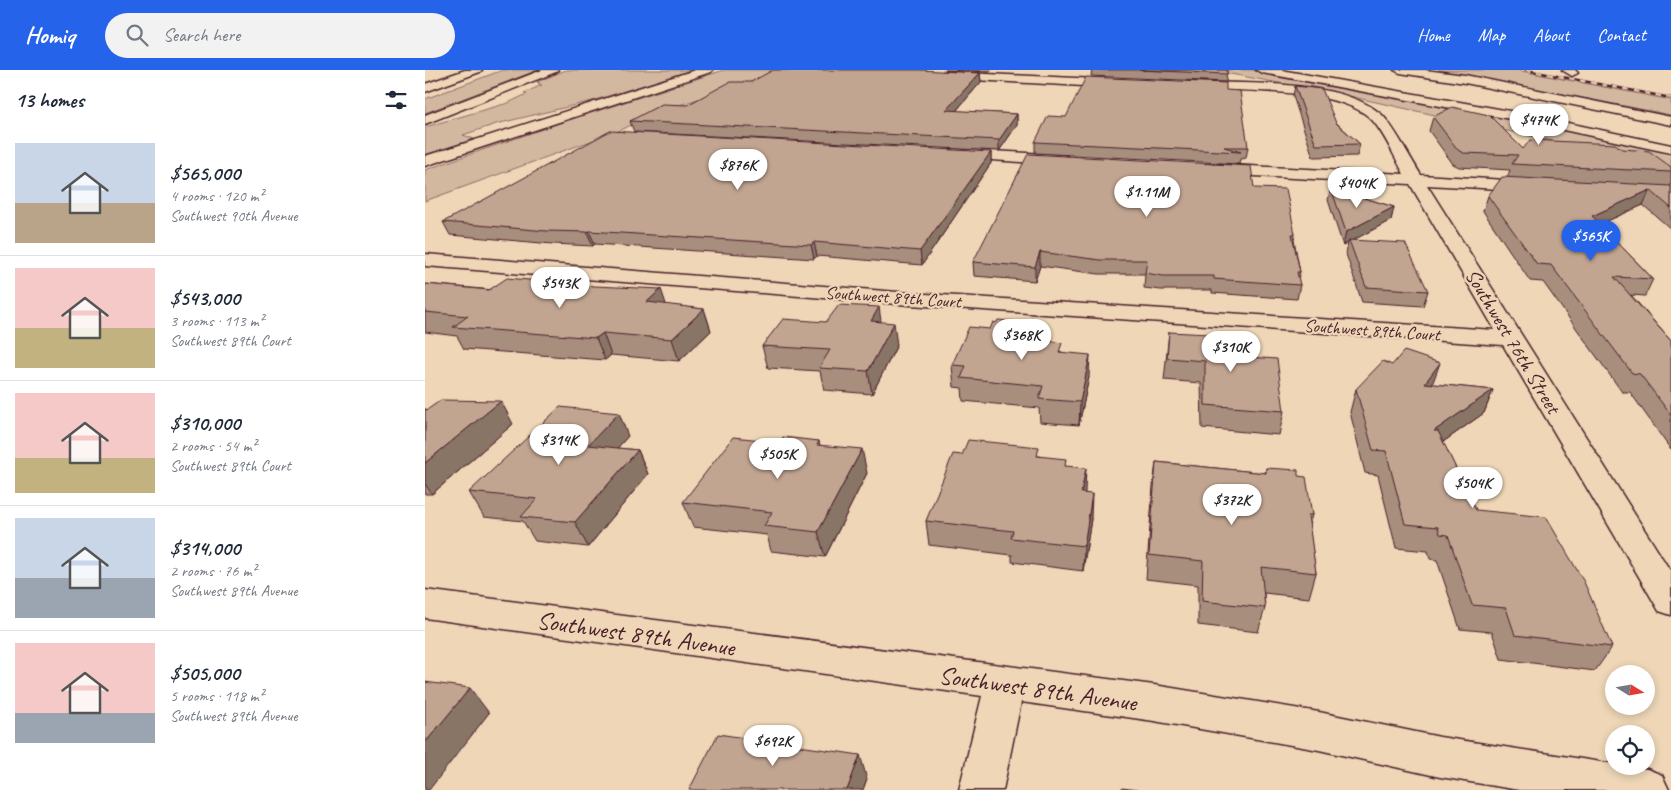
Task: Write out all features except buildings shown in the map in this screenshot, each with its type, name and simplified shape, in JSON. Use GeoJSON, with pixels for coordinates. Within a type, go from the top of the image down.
{"type":"FeatureCollection","features":[{"type":"Feature","properties":{"kind":"main road"},"geometry":{"type":"LineString","coordinates":[[425,88],[476,70]]}},
{"type":"Feature","properties":{"kind":"main road"},"geometry":{"type":"LineString","coordinates":[[425,120],[552,70]]}},
{"type":"Feature","properties":{"kind":"main road"},"geometry":{"type":"LineString","coordinates":[[425,161],[707,70]]}},
{"type":"Feature","properties":{"kind":"main road"},"geometry":{"type":"LineString","coordinates":[[1262,70],[1521,116],[1671,149]]}},
{"type":"Feature","properties":{"kind":"main road"},"geometry":{"type":"LineString","coordinates":[[1323,70],[1539,112],[1671,141]]}},
{"type":"Feature","properties":{"kind":"main road"},"geometry":{"type":"LineString","coordinates":[[1400,70],[1465,79]]}},
{"type":"Feature","properties":{"kind":"main road"},"geometry":{"type":"LineString","coordinates":[[1416,70],[1671,121]]}},
{"type":"Feature","properties":{"kind":"main road"},"geometry":{"type":"LineString","coordinates":[[932,75],[1129,84]]}},
{"type":"Feature","properties":{"kind":"main road","name":"Southwest 76th Street"},"geometry":{"type":"LineString","coordinates":[[1176,86],[1295,91],[1340,99],[1368,110],[1378,118],[1671,601]]}},
{"type":"Feature","properties":{"kind":"main road"},"geometry":{"type":"LineString","coordinates":[[943,154],[1081,161]]}},
{"type":"Feature","properties":{"kind":"main road"},"geometry":{"type":"LineString","coordinates":[[1199,168],[1549,187]]}},
{"type":"Feature","properties":{"kind":"main road","name":"Southwest 89th Court"},"geometry":{"type":"LineString","coordinates":[[425,260],[910,299],[1511,338]]}},
{"type":"Feature","properties":{"kind":"main road","name":"Southwest 89th Avenue"},"geometry":{"type":"LineString","coordinates":[[425,604],[1217,713],[1319,731],[1440,757],[1647,790]]}},
{"type":"Feature","properties":{"kind":"main road"},"geometry":{"type":"LineString","coordinates":[[981,790],[1005,683]]}},
{"type":"Feature","properties":{"kind":"shaded area"},"geometry":{"type":"Polygon","coordinates":[[[503,70],[538,70],[425,113],[425,99],[503,70]]]}},
{"type":"Feature","properties":{"kind":"shaded area"},"geometry":{"type":"Polygon","coordinates":[[[566,70],[692,70],[592,101],[496,124],[463,135],[474,139],[425,155],[425,127],[508,103],[542,85],[538,85],[540,83],[537,82],[566,70]]]}},
{"type":"Feature","properties":{"kind":"shaded area"},"geometry":{"type":"Polygon","coordinates":[[[724,70],[790,70],[657,112],[621,130],[425,201],[425,170],[557,124],[724,70]]]}},
{"type":"Feature","properties":{"kind":"shaded area"},"geometry":{"type":"Polygon","coordinates":[[[1209,70],[1251,70],[1404,97],[1671,151],[1671,167],[1344,95],[1209,70]]]}},
{"type":"Feature","properties":{"kind":"shaded area"},"geometry":{"type":"Polygon","coordinates":[[[1438,70],[1516,70],[1671,100],[1671,115],[1438,70]]]}},
{"type":"Feature","properties":{"kind":"railway"},"geometry":{"type":"LineString","coordinates":[[1526,70],[1671,98]]}}]}
